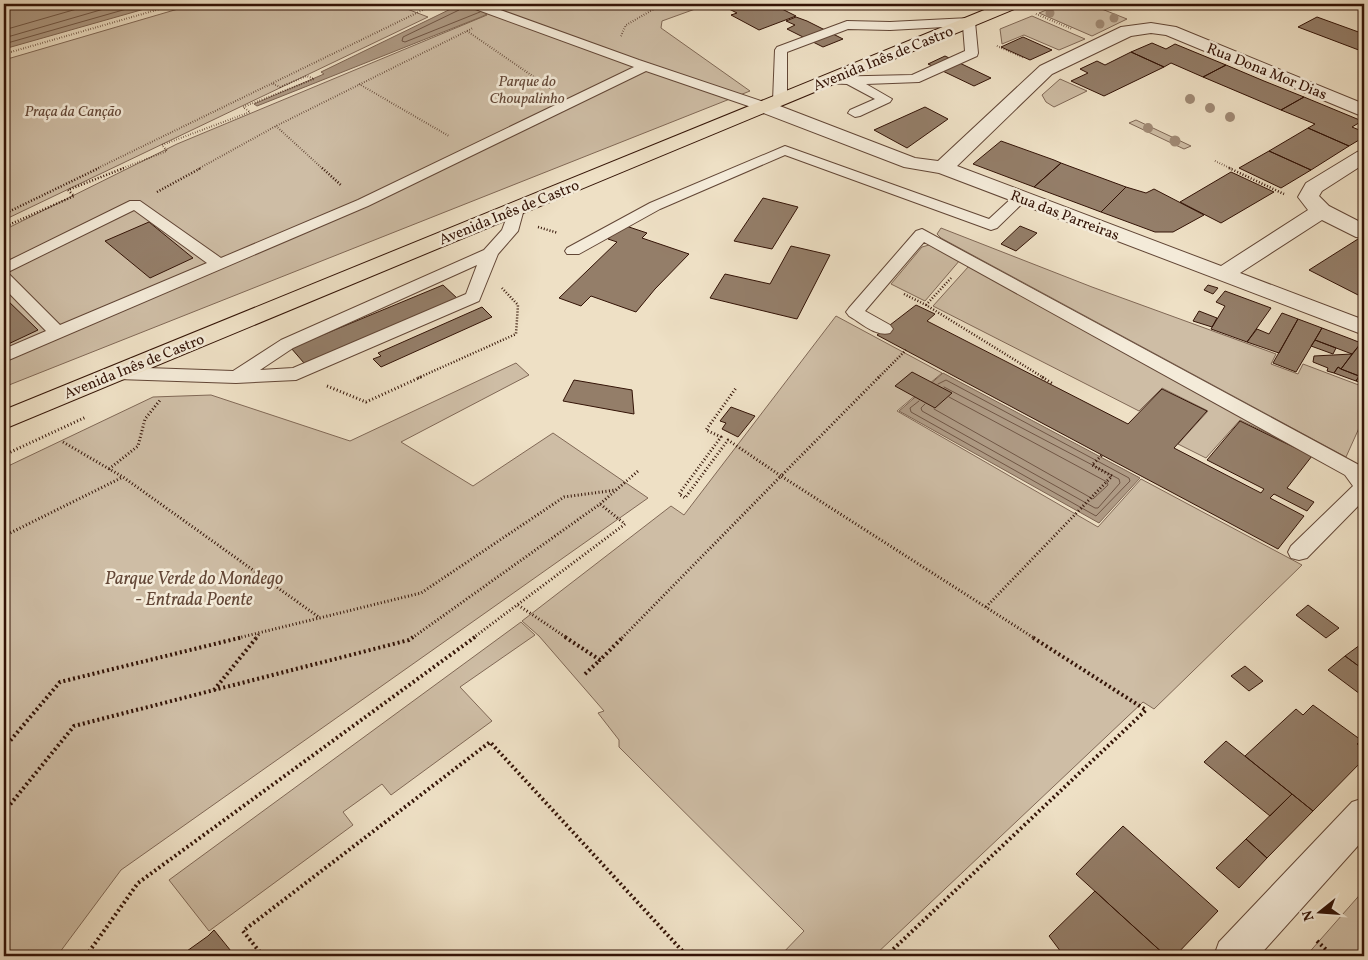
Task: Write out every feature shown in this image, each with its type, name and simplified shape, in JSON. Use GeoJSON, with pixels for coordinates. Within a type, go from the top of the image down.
{"type":"FeatureCollection","features":[{"type":"Feature","properties":{"kind":"main road","name":"Avenida Inês de Castro"},"geometry":{"type":"LineString","coordinates":[[4,420],[1013,4]]}},
{"type":"Feature","properties":{"kind":"street","name":"Rua Dona Mor Dias"},"geometry":{"type":"LineString","coordinates":[[943,168],[1046,70],[1127,31],[1151,28],[1170,31],[1364,111]]}},
{"type":"Feature","properties":{"kind":"street","name":"Rua das Parreiras"},"geometry":{"type":"LineString","coordinates":[[772,104],[911,163],[943,168],[1364,328]]}},
{"type":"Feature","properties":{"kind":"street"},"geometry":{"type":"LineString","coordinates":[[1364,156],[1313,187],[1308,197],[1321,211],[1364,232]]}},
{"type":"Feature","properties":{"kind":"street"},"geometry":{"type":"LineString","coordinates":[[1223,274],[1321,211],[1347,216],[1360,215],[1364,212]]}},
{"type":"Feature","properties":{"kind":"street"},"geometry":{"type":"LineString","coordinates":[[1233,956],[1364,814]]}},
{"type":"Feature","properties":{"kind":"lane"},"geometry":{"type":"LineString","coordinates":[[474,4],[645,67],[772,104],[781,50],[847,25],[890,26],[969,22],[972,53],[914,78],[829,80]]}},
{"type":"Feature","properties":{"kind":"lane"},"geometry":{"type":"LineString","coordinates":[[4,356],[363,203],[645,67]]}},
{"type":"Feature","properties":{"kind":"lane"},"geometry":{"type":"LineString","coordinates":[[850,80],[885,99],[855,113]]}},
{"type":"Feature","properties":{"kind":"lane"},"geometry":{"type":"LineString","coordinates":[[573,251],[655,206],[786,150],[934,221],[991,225],[1020,198]]}},
{"type":"Feature","properties":{"kind":"lane"},"geometry":{"type":"LineString","coordinates":[[4,269],[134,204],[219,264]]}},
{"type":"Feature","properties":{"kind":"lane"},"geometry":{"type":"LineString","coordinates":[[118,373],[236,378],[296,374],[473,297],[487,261],[510,231],[516,209]]}},
{"type":"Feature","properties":{"kind":"lane"},"geometry":{"type":"LineString","coordinates":[[934,221],[969,259],[1352,470],[1364,487],[1299,552]]}},
{"type":"Feature","properties":{"kind":"lane"},"geometry":{"type":"LineString","coordinates":[[884,329],[855,312],[934,221]]}},
{"type":"Feature","properties":{"kind":"lane"},"geometry":{"type":"LineString","coordinates":[[236,378],[287,344],[487,261]]}},
{"type":"Feature","properties":{"kind":"lane"},"geometry":{"type":"LineString","coordinates":[[4,279],[58,333]]}},
{"type":"Feature","properties":{"kind":"path"},"geometry":{"type":"LineString","coordinates":[[4,54],[178,4]]}},
{"type":"Feature","properties":{"kind":"path"},"geometry":{"type":"LineString","coordinates":[[4,214],[436,4]]}},
{"type":"Feature","properties":{"kind":"path"},"geometry":{"type":"LineString","coordinates":[[617,56],[626,25],[663,4]]}},
{"type":"Feature","properties":{"kind":"path"},"geometry":{"type":"LineString","coordinates":[[134,204],[276,126],[467,31],[499,12]]}},
{"type":"Feature","properties":{"kind":"path"},"geometry":{"type":"LineString","coordinates":[[1033,13],[1102,42]]}},
{"type":"Feature","properties":{"kind":"path"},"geometry":{"type":"LineString","coordinates":[[467,31],[571,102]]}},
{"type":"Feature","properties":{"kind":"path"},"geometry":{"type":"LineString","coordinates":[[997,46],[1025,58],[1026,62]]}},
{"type":"Feature","properties":{"kind":"path"},"geometry":{"type":"LineString","coordinates":[[4,227],[74,196],[68,190],[167,151],[162,146],[250,112],[243,107],[314,79],[307,76],[280,87],[272,83]]}},
{"type":"Feature","properties":{"kind":"path"},"geometry":{"type":"LineString","coordinates":[[360,84],[474,149]]}},
{"type":"Feature","properties":{"kind":"path"},"geometry":{"type":"LineString","coordinates":[[1215,161],[1272,188]]}},
{"type":"Feature","properties":{"kind":"path"},"geometry":{"type":"LineString","coordinates":[[537,226],[560,234]]}},
{"type":"Feature","properties":{"kind":"path"},"geometry":{"type":"LineString","coordinates":[[969,259],[926,305],[1053,384]]}},
{"type":"Feature","properties":{"kind":"path"},"geometry":{"type":"LineString","coordinates":[[296,374],[366,402],[516,334],[518,305],[487,261]]}},
{"type":"Feature","properties":{"kind":"path"},"geometry":{"type":"LineString","coordinates":[[585,674],[906,350]]}},
{"type":"Feature","properties":{"kind":"path"},"geometry":{"type":"LineString","coordinates":[[736,388],[706,430],[721,437],[679,494],[685,498],[728,440],[1146,710],[886,956]]}},
{"type":"Feature","properties":{"kind":"path"},"geometry":{"type":"LineString","coordinates":[[109,469],[138,446],[145,419],[166,392]]}},
{"type":"Feature","properties":{"kind":"path"},"geometry":{"type":"LineString","coordinates":[[4,455],[90,415]]}},
{"type":"Feature","properties":{"kind":"path"},"geometry":{"type":"LineString","coordinates":[[63,442],[123,477],[320,618]]}},
{"type":"Feature","properties":{"kind":"path"},"geometry":{"type":"LineString","coordinates":[[986,607],[1112,476],[1092,465],[1102,455]]}},
{"type":"Feature","properties":{"kind":"path"},"geometry":{"type":"LineString","coordinates":[[4,812],[74,726],[409,640],[600,504],[638,471]]}},
{"type":"Feature","properties":{"kind":"path"},"geometry":{"type":"LineString","coordinates":[[4,536],[123,477]]}},
{"type":"Feature","properties":{"kind":"path"},"geometry":{"type":"LineString","coordinates":[[4,748],[60,682],[421,593],[564,497],[616,490]]}},
{"type":"Feature","properties":{"kind":"path"},"geometry":{"type":"LineString","coordinates":[[86,956],[138,883],[518,605],[625,524],[600,504]]}},
{"type":"Feature","properties":{"kind":"path"},"geometry":{"type":"LineString","coordinates":[[518,605],[600,660]]}},
{"type":"Feature","properties":{"kind":"path"},"geometry":{"type":"LineString","coordinates":[[213,691],[260,633]]}},
{"type":"Feature","properties":{"kind":"path"},"geometry":{"type":"LineString","coordinates":[[263,956],[243,931],[490,742],[688,956]]}},
{"type":"Feature","properties":{"kind":"path"},"geometry":{"type":"LineString","coordinates":[[1317,941],[1333,956]]}},
{"type":"Feature","properties":{"kind":"green space","name":"Praça da Canção"},"geometry":{"type":"Polygon","coordinates":[[[195,4],[394,4],[428,17],[4,220],[4,60],[195,4]]]}},
{"type":"Feature","properties":{"kind":"green space","name":"Parque do Choupalinho"},"geometry":{"type":"Polygon","coordinates":[[[454,4],[709,4],[662,21],[661,28],[750,91],[4,387],[4,230],[177,144],[487,15],[454,4]]]}},
{"type":"Feature","properties":{"kind":"green space"},"geometry":{"type":"Polygon","coordinates":[[[1061,4],[1089,4],[1127,19],[1092,36],[1039,13],[1061,4]]]}},
{"type":"Feature","properties":{"kind":"green space"},"geometry":{"type":"Polygon","coordinates":[[[1032,16],[1085,39],[1059,50],[1024,35],[1002,44],[1000,29],[1032,16]]]}},
{"type":"Feature","properties":{"kind":"green space"},"geometry":{"type":"Polygon","coordinates":[[[1060,79],[1087,91],[1054,107],[1046,102],[1042,95],[1060,79]]]}},
{"type":"Feature","properties":{"kind":"green space"},"geometry":{"type":"Polygon","coordinates":[[[1136,120],[1191,146],[1184,149],[1129,123],[1136,120]]]}},
{"type":"Feature","properties":{"kind":"green space"},"geometry":{"type":"Polygon","coordinates":[[[941,228],[1092,287],[1276,354],[1271,364],[1298,374],[1303,364],[1364,387],[1364,417],[1346,457],[941,238],[937,234],[941,228]]]}},
{"type":"Feature","properties":{"kind":"green space"},"geometry":{"type":"Polygon","coordinates":[[[929,245],[960,260],[925,301],[891,284],[922,247],[929,245]]]}},
{"type":"Feature","properties":{"kind":"green space"},"geometry":{"type":"Polygon","coordinates":[[[969,266],[1312,455],[1240,420],[1206,458],[1178,444],[1208,411],[1162,388],[1139,411],[933,306],[969,266]]]}},
{"type":"Feature","properties":{"kind":"green space"},"geometry":{"type":"Polygon","coordinates":[[[836,316],[942,373],[897,411],[1098,527],[1141,479],[1302,565],[1154,709],[1143,702],[874,956],[780,956],[804,931],[619,747],[619,740],[598,713],[604,711],[539,636],[522,621],[671,506],[684,515],[836,316]]]}},
{"type":"Feature","properties":{"kind":"green space","name":"Parque Verde do Mondego - Entrada Poente"},"geometry":{"type":"Polygon","coordinates":[[[516,363],[529,375],[401,442],[473,486],[553,433],[648,498],[121,870],[57,956],[4,956],[4,468],[153,397],[211,395],[350,441],[516,363]]]}},
{"type":"Feature","properties":{"kind":"green space"},"geometry":{"type":"Polygon","coordinates":[[[521,622],[535,635],[460,687],[492,721],[391,795],[382,784],[343,812],[353,825],[209,931],[169,880],[521,622]]]}},
{"type":"Feature","properties":{"kind":"green space"},"geometry":{"type":"Polygon","coordinates":[[[1364,890],[1364,956],[1306,956],[1364,890]]]}},
{"type":"Feature","properties":{"kind":"water"},"geometry":{"type":"Polygon","coordinates":[[[4,4],[162,4],[4,49],[4,4]]]}},
{"type":"Feature","properties":{"kind":"water"},"geometry":{"type":"Polygon","coordinates":[[[461,4],[507,4],[481,17],[257,106],[254,104],[324,74],[321,72],[461,4]]]}},
{"type":"Feature","properties":{"kind":"water"},"geometry":{"type":"Polygon","coordinates":[[[943,373],[1140,478],[1099,523],[899,411],[943,373]]]}},
{"type":"Feature","properties":{"kind":"building"},"geometry":{"type":"Polygon","coordinates":[[[730,4],[772,4],[796,16],[759,30],[731,15],[737,13],[723,6],[730,4]]]}},
{"type":"Feature","properties":{"kind":"building"},"geometry":{"type":"Polygon","coordinates":[[[796,17],[843,39],[823,47],[787,29],[795,25],[786,21],[796,17]]]}},
{"type":"Feature","properties":{"kind":"building"},"geometry":{"type":"Polygon","coordinates":[[[1317,17],[1364,34],[1364,52],[1298,27],[1317,17]]]}},
{"type":"Feature","properties":{"kind":"building"},"geometry":{"type":"Polygon","coordinates":[[[1023,37],[1052,50],[1030,60],[1001,47],[1023,37]]]}},
{"type":"Feature","properties":{"kind":"building"},"geometry":{"type":"Polygon","coordinates":[[[1152,43],[1166,49],[1175,44],[1226,65],[1203,77],[1171,63],[1164,67],[1131,52],[1152,43]]]}},
{"type":"Feature","properties":{"kind":"building"},"geometry":{"type":"Polygon","coordinates":[[[1131,52],[1164,67],[1104,96],[1071,81],[1088,73],[1080,69],[1097,61],[1105,65],[1131,52]]]}},
{"type":"Feature","properties":{"kind":"building"},"geometry":{"type":"Polygon","coordinates":[[[945,56],[991,78],[974,86],[928,64],[945,56]]]}},
{"type":"Feature","properties":{"kind":"building"},"geometry":{"type":"Polygon","coordinates":[[[1226,65],[1304,97],[1281,110],[1203,77],[1226,65]]]}},
{"type":"Feature","properties":{"kind":"building"},"geometry":{"type":"Polygon","coordinates":[[[1304,97],[1362,121],[1352,127],[1364,132],[1364,137],[1349,146],[1308,128],[1315,124],[1281,110],[1304,97]]]}},
{"type":"Feature","properties":{"kind":"building"},"geometry":{"type":"Polygon","coordinates":[[[925,107],[948,119],[907,148],[874,130],[925,107]]]}},
{"type":"Feature","properties":{"kind":"building"},"geometry":{"type":"Polygon","coordinates":[[[1308,128],[1349,146],[1311,170],[1269,151],[1308,128]]]}},
{"type":"Feature","properties":{"kind":"building"},"geometry":{"type":"Polygon","coordinates":[[[1001,141],[1061,163],[1034,187],[973,164],[1001,141]]]}},
{"type":"Feature","properties":{"kind":"building"},"geometry":{"type":"Polygon","coordinates":[[[1269,151],[1311,170],[1281,188],[1239,168],[1269,151]]]}},
{"type":"Feature","properties":{"kind":"building"},"geometry":{"type":"Polygon","coordinates":[[[1061,163],[1126,187],[1101,212],[1034,187],[1061,163]]]}},
{"type":"Feature","properties":{"kind":"building"},"geometry":{"type":"Polygon","coordinates":[[[1231,172],[1274,192],[1221,223],[1180,202],[1231,172]]]}},
{"type":"Feature","properties":{"kind":"building"},"geometry":{"type":"Polygon","coordinates":[[[1126,187],[1146,193],[1154,189],[1204,215],[1173,232],[1155,232],[1101,212],[1126,187]]]}},
{"type":"Feature","properties":{"kind":"building"},"geometry":{"type":"Polygon","coordinates":[[[763,198],[798,207],[772,249],[734,241],[763,198]]]}},
{"type":"Feature","properties":{"kind":"building"},"geometry":{"type":"Polygon","coordinates":[[[149,222],[193,258],[150,278],[105,241],[149,222]]]}},
{"type":"Feature","properties":{"kind":"building"},"geometry":{"type":"Polygon","coordinates":[[[623,225],[647,233],[642,238],[689,254],[636,312],[591,296],[581,306],[559,298],[617,242],[608,239],[623,225]]]}},
{"type":"Feature","properties":{"kind":"building"},"geometry":{"type":"Polygon","coordinates":[[[1020,226],[1037,233],[1016,251],[1001,244],[1020,226]]]}},
{"type":"Feature","properties":{"kind":"building"},"geometry":{"type":"Polygon","coordinates":[[[1358,239],[1364,242],[1364,298],[1309,270],[1358,239]]]}},
{"type":"Feature","properties":{"kind":"building"},"geometry":{"type":"Polygon","coordinates":[[[791,246],[830,255],[797,319],[710,298],[725,274],[770,284],[791,246]]]}},
{"type":"Feature","properties":{"kind":"building"},"geometry":{"type":"Polygon","coordinates":[[[443,285],[458,299],[304,363],[291,348],[443,285]]]}},
{"type":"Feature","properties":{"kind":"building"},"geometry":{"type":"Polygon","coordinates":[[[1208,285],[1218,288],[1213,294],[1204,290],[1208,285]]]}},
{"type":"Feature","properties":{"kind":"building"},"geometry":{"type":"Polygon","coordinates":[[[1225,291],[1271,308],[1247,342],[1211,329],[1225,306],[1216,302],[1225,291]]]}},
{"type":"Feature","properties":{"kind":"building"},"geometry":{"type":"Polygon","coordinates":[[[4,297],[38,330],[4,346],[4,297]]]}},
{"type":"Feature","properties":{"kind":"building"},"geometry":{"type":"Polygon","coordinates":[[[916,305],[935,314],[927,321],[1128,424],[1162,389],[1207,411],[1174,448],[1261,493],[1264,489],[1207,460],[1240,421],[1312,456],[1287,488],[1314,502],[1307,511],[1274,494],[1270,498],[1304,516],[1278,549],[877,335],[916,305]]]}},
{"type":"Feature","properties":{"kind":"building"},"geometry":{"type":"Polygon","coordinates":[[[482,307],[492,317],[381,367],[373,359],[381,356],[378,353],[482,307]]]}},
{"type":"Feature","properties":{"kind":"building"},"geometry":{"type":"Polygon","coordinates":[[[1199,311],[1217,318],[1212,327],[1193,321],[1199,311]]]}},
{"type":"Feature","properties":{"kind":"building"},"geometry":{"type":"Polygon","coordinates":[[[1282,313],[1298,319],[1279,353],[1247,342],[1257,329],[1269,334],[1282,313]]]}},
{"type":"Feature","properties":{"kind":"building"},"geometry":{"type":"Polygon","coordinates":[[[1298,319],[1322,328],[1296,372],[1273,363],[1298,319]]]}},
{"type":"Feature","properties":{"kind":"building"},"geometry":{"type":"Polygon","coordinates":[[[1322,328],[1361,343],[1352,354],[1315,340],[1322,328]]]}},
{"type":"Feature","properties":{"kind":"building"},"geometry":{"type":"Polygon","coordinates":[[[1315,340],[1336,348],[1333,354],[1311,346],[1315,340]]]}},
{"type":"Feature","properties":{"kind":"building"},"geometry":{"type":"Polygon","coordinates":[[[1361,343],[1364,344],[1364,370],[1359,376],[1341,369],[1361,343]]]}},
{"type":"Feature","properties":{"kind":"building"},"geometry":{"type":"Polygon","coordinates":[[[1352,354],[1341,369],[1338,367],[1334,373],[1327,371],[1328,368],[1313,362],[1314,356],[1352,354]]]}},
{"type":"Feature","properties":{"kind":"building"},"geometry":{"type":"Polygon","coordinates":[[[1338,367],[1359,376],[1356,381],[1334,373],[1338,367]]]}},
{"type":"Feature","properties":{"kind":"building"},"geometry":{"type":"Polygon","coordinates":[[[912,372],[952,393],[935,408],[895,386],[912,372]]]}},
{"type":"Feature","properties":{"kind":"building"},"geometry":{"type":"Polygon","coordinates":[[[1364,372],[1364,384],[1356,381],[1364,372]]]}},
{"type":"Feature","properties":{"kind":"building"},"geometry":{"type":"Polygon","coordinates":[[[574,380],[632,390],[634,414],[563,401],[574,380]]]}},
{"type":"Feature","properties":{"kind":"building"},"geometry":{"type":"Polygon","coordinates":[[[731,407],[755,416],[738,437],[722,429],[726,423],[720,421],[731,407]]]}},
{"type":"Feature","properties":{"kind":"building"},"geometry":{"type":"Polygon","coordinates":[[[1308,605],[1339,628],[1326,638],[1296,615],[1308,605]]]}},
{"type":"Feature","properties":{"kind":"building"},"geometry":{"type":"Polygon","coordinates":[[[1364,642],[1364,670],[1345,656],[1364,642]]]}},
{"type":"Feature","properties":{"kind":"building"},"geometry":{"type":"Polygon","coordinates":[[[1345,656],[1364,670],[1364,697],[1328,670],[1345,656]]]}},
{"type":"Feature","properties":{"kind":"building"},"geometry":{"type":"Polygon","coordinates":[[[1245,666],[1263,681],[1249,691],[1231,676],[1245,666]]]}},
{"type":"Feature","properties":{"kind":"building"},"geometry":{"type":"Polygon","coordinates":[[[1313,705],[1361,740],[1357,744],[1364,750],[1364,759],[1313,811],[1245,756],[1296,709],[1303,715],[1313,705]]]}},
{"type":"Feature","properties":{"kind":"building"},"geometry":{"type":"Polygon","coordinates":[[[1226,741],[1292,794],[1270,816],[1204,762],[1226,741]]]}},
{"type":"Feature","properties":{"kind":"building"},"geometry":{"type":"Polygon","coordinates":[[[1292,794],[1313,811],[1267,858],[1246,839],[1292,794]]]}},
{"type":"Feature","properties":{"kind":"building"},"geometry":{"type":"Polygon","coordinates":[[[1123,826],[1218,911],[1175,956],[1166,956],[1076,874],[1123,826]]]}},
{"type":"Feature","properties":{"kind":"building"},"geometry":{"type":"Polygon","coordinates":[[[1246,839],[1267,858],[1239,888],[1216,868],[1246,839]]]}},
{"type":"Feature","properties":{"kind":"building"},"geometry":{"type":"Polygon","coordinates":[[[1095,891],[1166,956],[1064,956],[1049,936],[1095,891]]]}},
{"type":"Feature","properties":{"kind":"building"},"geometry":{"type":"Polygon","coordinates":[[[214,930],[235,956],[180,956],[208,936],[214,930]]]}}]}
